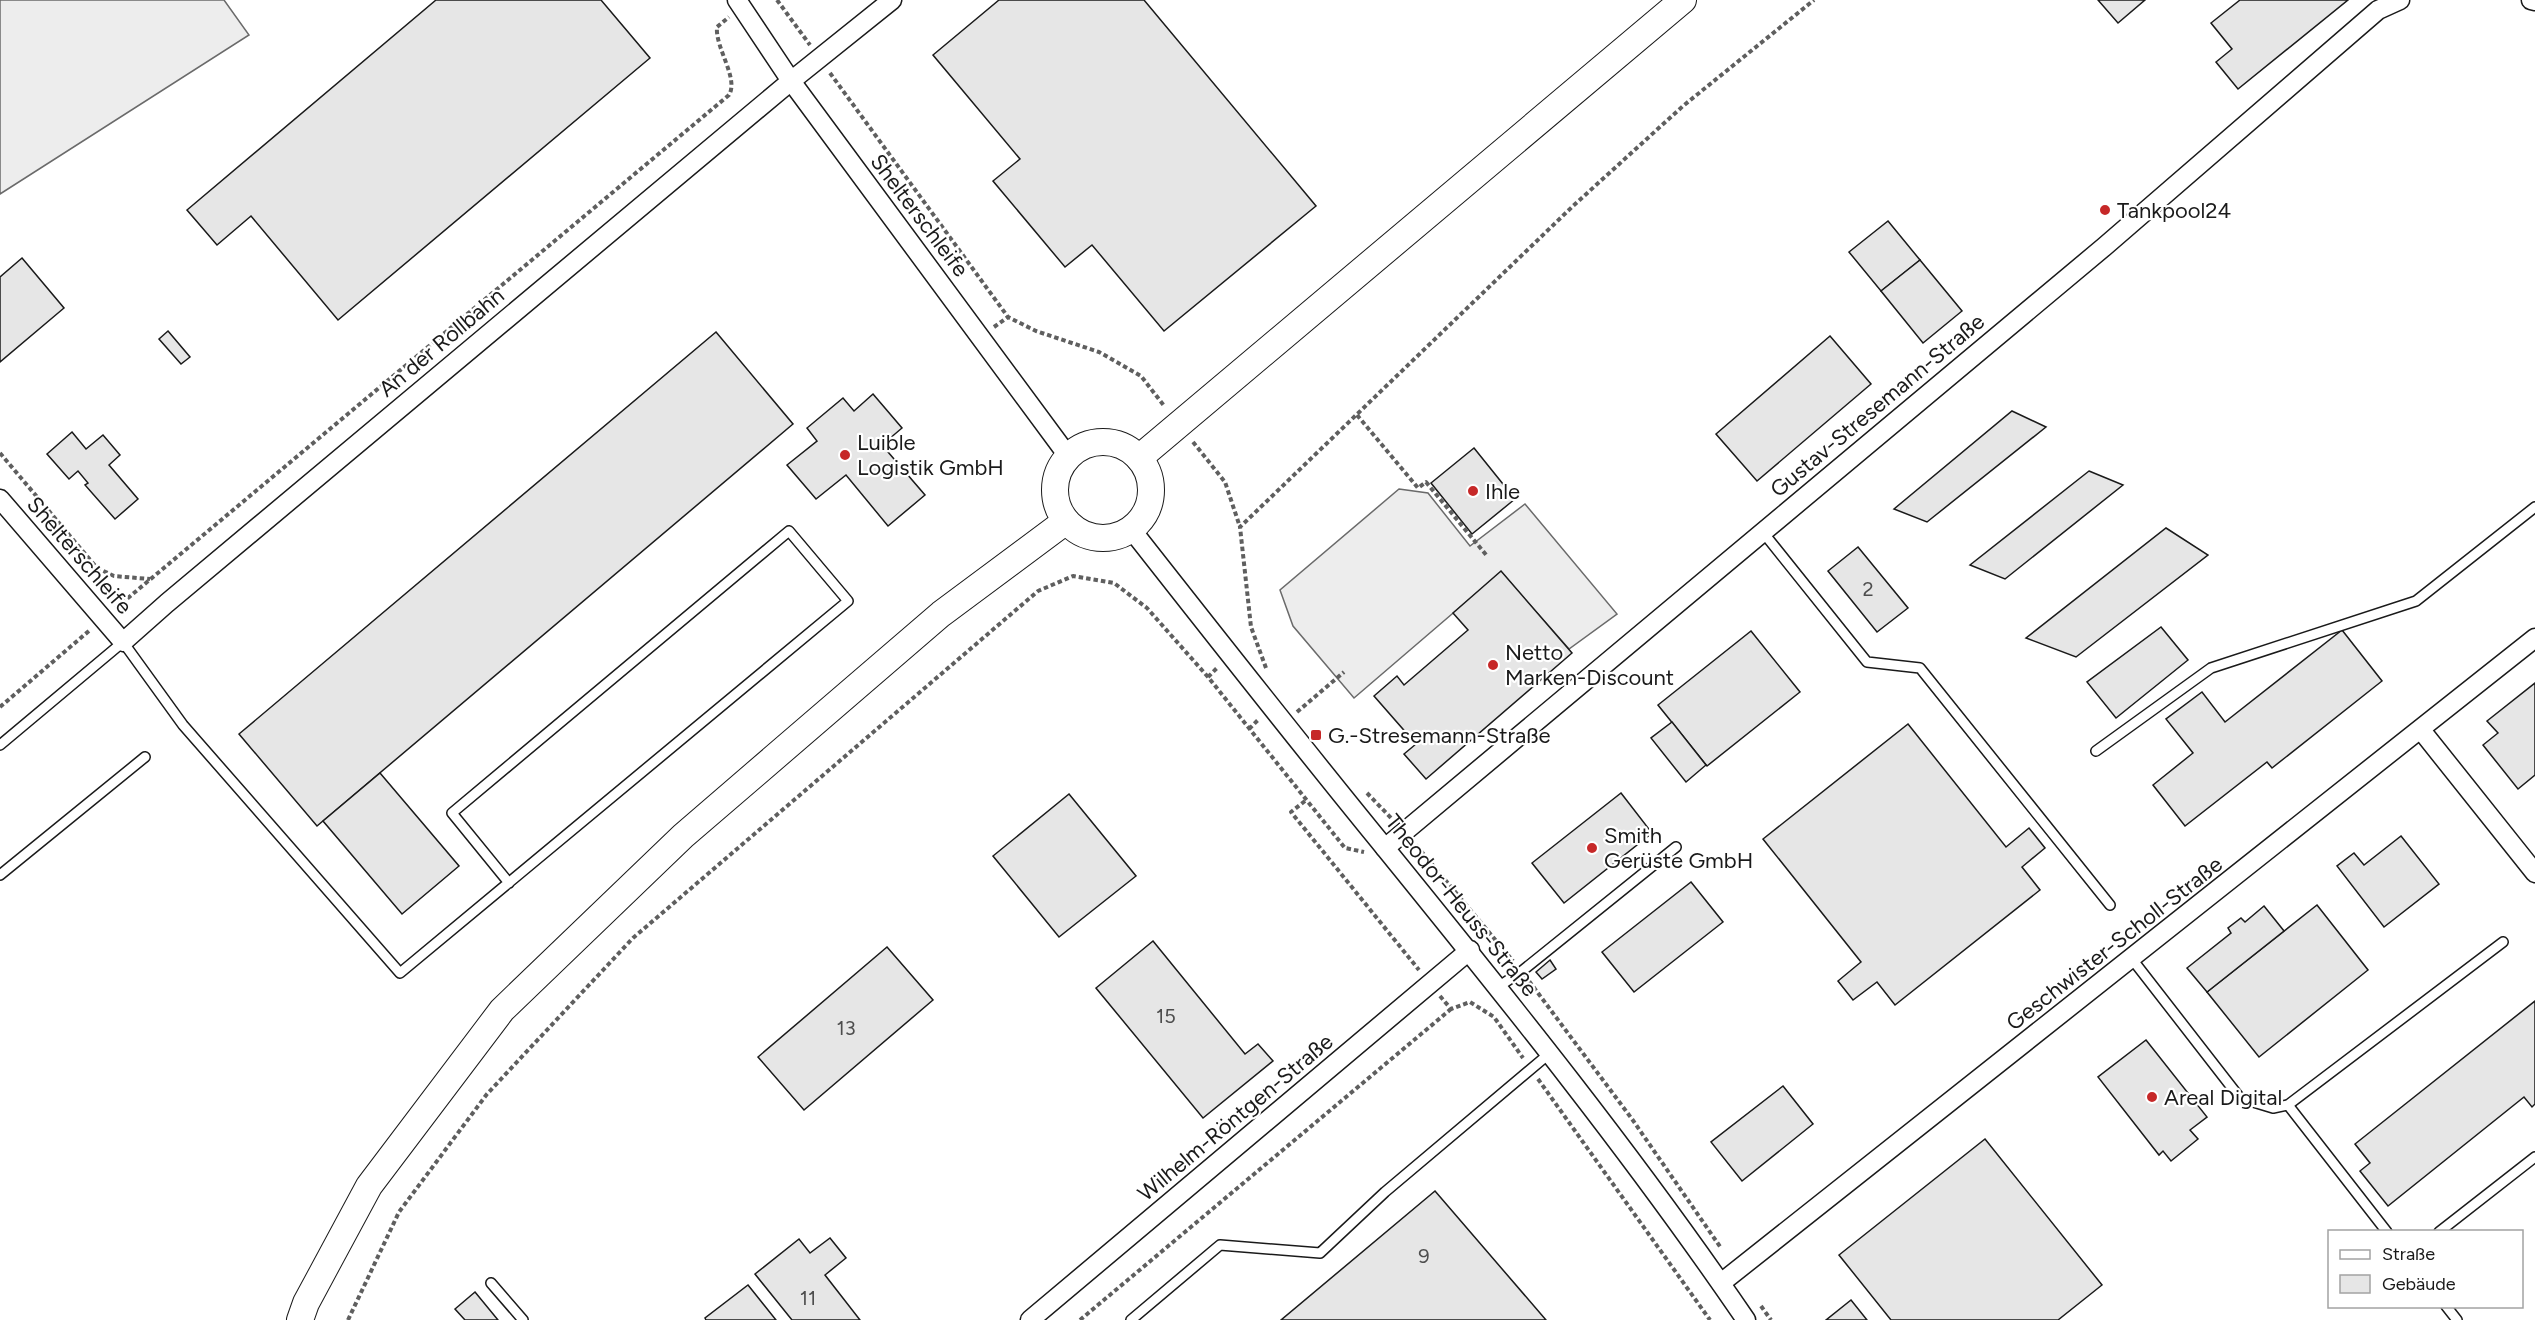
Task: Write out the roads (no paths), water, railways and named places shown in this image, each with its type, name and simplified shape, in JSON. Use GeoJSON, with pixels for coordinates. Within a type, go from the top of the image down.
{"type":"FeatureCollection","features":[{"type":"Feature","properties":{"kind":"main road"},"geometry":{"type":"LineString","coordinates":[[1139,458],[1683,0]]}},
{"type":"Feature","properties":{"kind":"main road"},"geometry":{"type":"LineString","coordinates":[[1104,442],[1124,446],[1139,458],[1148,472],[1151,487],[1149,503],[1142,518],[1131,529],[1115,536],[1097,537],[1080,532],[1066,521],[1058,506],[1055,488],[1059,471],[1068,456],[1085,445],[1104,442]]}},
{"type":"Feature","properties":{"kind":"main road"},"geometry":{"type":"LineString","coordinates":[[300,1320],[306,1303],[369,1186],[502,1010],[683,836],[941,614],[1066,521]]}},
{"type":"Feature","properties":{"kind":"street","name":"An der Rollbahn"},"geometry":{"type":"LineString","coordinates":[[123,642],[791,81],[892,0]]}},
{"type":"Feature","properties":{"kind":"street","name":"Gustav-Stresemann-Straße"},"geometry":{"type":"LineString","coordinates":[[1385,848],[2104,247],[2378,10],[2400,0]]}},
{"type":"Feature","properties":{"kind":"street","name":"Shelterschleife"},"geometry":{"type":"LineString","coordinates":[[739,3],[791,81],[1068,456]]}},
{"type":"Feature","properties":{"kind":"street","name":"Shelterschleife"},"geometry":{"type":"LineString","coordinates":[[0,499],[123,642]]}},
{"type":"Feature","properties":{"kind":"street","name":"Theodor-Heuss-Straße"},"geometry":{"type":"LineString","coordinates":[[1131,529],[1385,848],[1470,950],[1604,1122],[1746,1320]]}},
{"type":"Feature","properties":{"kind":"street","name":"Geschwister-Scholl-Straße"},"geometry":{"type":"LineString","coordinates":[[1721,1283],[2535,638]]}},
{"type":"Feature","properties":{"kind":"street"},"geometry":{"type":"LineString","coordinates":[[2421,730],[2535,873]]}},
{"type":"Feature","properties":{"kind":"street","name":"Wilhelm-Röntgen-Straße"},"geometry":{"type":"LineString","coordinates":[[1030,1320],[1470,950]]}},
{"type":"Feature","properties":{"kind":"lane"},"geometry":{"type":"LineString","coordinates":[[2096,751],[2211,668],[2416,601],[2535,507]]}},
{"type":"Feature","properties":{"kind":"lane"},"geometry":{"type":"LineString","coordinates":[[0,745],[123,642],[183,725],[400,973],[509,883],[848,601],[789,531],[452,813],[509,883]]}},
{"type":"Feature","properties":{"kind":"lane"},"geometry":{"type":"LineString","coordinates":[[1762,531],[1867,662],[1920,668],[2110,905]]}},
{"type":"Feature","properties":{"kind":"lane"},"geometry":{"type":"LineString","coordinates":[[0,875],[145,757]]}},
{"type":"Feature","properties":{"kind":"lane"},"geometry":{"type":"LineString","coordinates":[[1498,987],[1522,971],[1676,847]]}},
{"type":"Feature","properties":{"kind":"lane"},"geometry":{"type":"LineString","coordinates":[[2132,959],[2240,1098],[2272,1108],[2288,1105],[2503,942]]}},
{"type":"Feature","properties":{"kind":"lane"},"geometry":{"type":"LineString","coordinates":[[1131,1320],[1220,1245],[1320,1253],[1385,1192],[1550,1053]]}},
{"type":"Feature","properties":{"kind":"lane"},"geometry":{"type":"LineString","coordinates":[[2288,1105],[2385,1230]]}},
{"type":"Feature","properties":{"kind":"lane"},"geometry":{"type":"LineString","coordinates":[[2442,1230],[2535,1157]]}},
{"type":"Feature","properties":{"kind":"lane"},"geometry":{"type":"LineString","coordinates":[[491,1283],[523,1320]]}},
{"type":"Feature","properties":{"kind":"lane"},"geometry":{"type":"LineString","coordinates":[[2448,1308],[2457,1320]]}},
{"type":"Feature","properties":{"kind":"place","name":"Tankpool24"},"geometry":{"type":"Point","coordinates":[2105,210]}},
{"type":"Feature","properties":{"kind":"place","name":"Luible Logistik GmbH"},"geometry":{"type":"Point","coordinates":[845,455]}},
{"type":"Feature","properties":{"kind":"place","name":"Ihle"},"geometry":{"type":"Point","coordinates":[1473,491]}},
{"type":"Feature","properties":{"kind":"place","name":"Netto Marken-Discount"},"geometry":{"type":"Point","coordinates":[1493,665]}},
{"type":"Feature","properties":{"kind":"place","name":"G.-Stresemann-Straße"},"geometry":{"type":"Point","coordinates":[1316,735]}},
{"type":"Feature","properties":{"kind":"place","name":"Smith Gerüste GmbH"},"geometry":{"type":"Point","coordinates":[1592,848]}},
{"type":"Feature","properties":{"kind":"place","name":"Areal Digital"},"geometry":{"type":"Point","coordinates":[2152,1097]}}]}
